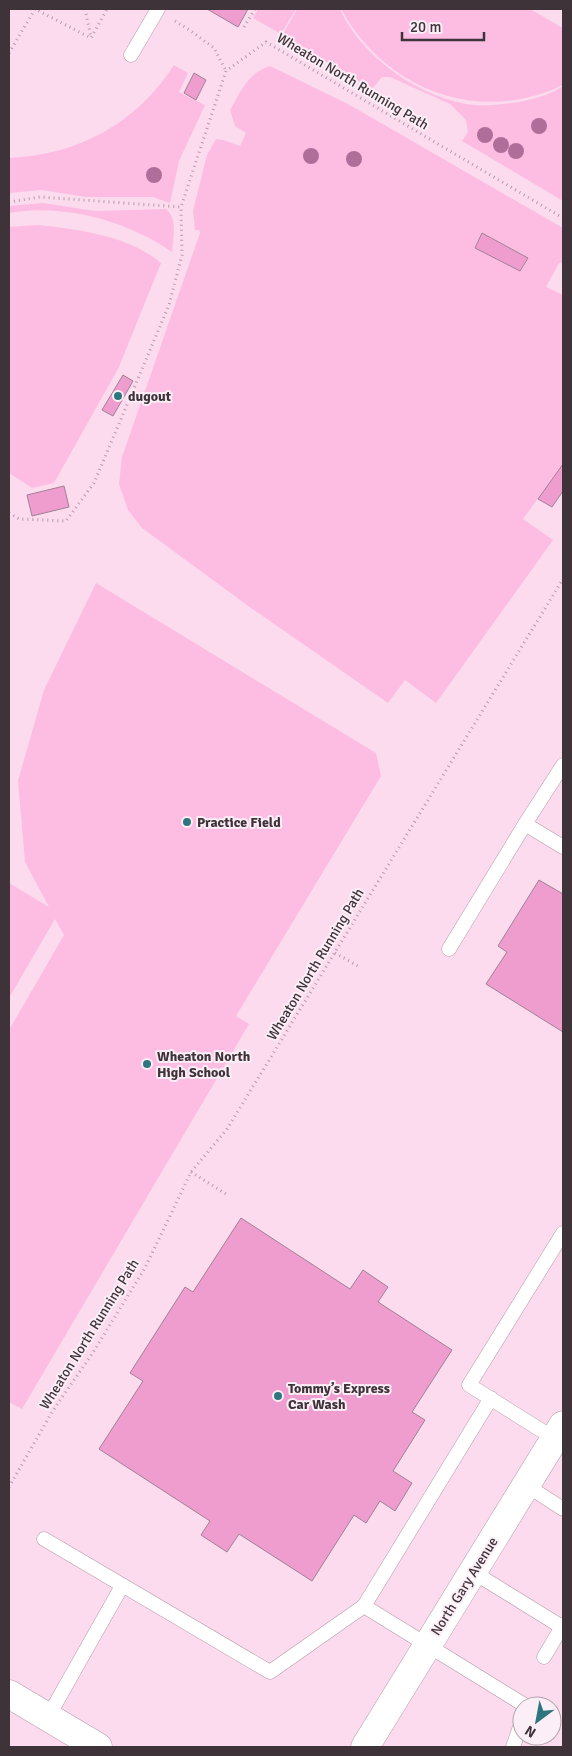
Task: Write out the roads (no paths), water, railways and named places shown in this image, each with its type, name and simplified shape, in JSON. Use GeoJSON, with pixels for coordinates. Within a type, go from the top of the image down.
{"type":"FeatureCollection","features":[{"type":"Feature","properties":{"kind":"street","name":"North Gary Avenue"},"geometry":{"type":"LineString","coordinates":[[365,1747],[526,1485],[559,1435]]}},
{"type":"Feature","properties":{"kind":"street"},"geometry":{"type":"LineString","coordinates":[[9,1694],[98,1747]]}},
{"type":"Feature","properties":{"kind":"lane"},"geometry":{"type":"LineString","coordinates":[[130,54],[158,10]]}},
{"type":"Feature","properties":{"kind":"lane"},"geometry":{"type":"LineString","coordinates":[[449,949],[563,765]]}},
{"type":"Feature","properties":{"kind":"lane"},"geometry":{"type":"LineString","coordinates":[[525,824],[563,847]]}},
{"type":"Feature","properties":{"kind":"lane"},"geometry":{"type":"LineString","coordinates":[[559,1435],[469,1385],[563,1233]]}},
{"type":"Feature","properties":{"kind":"lane"},"geometry":{"type":"LineString","coordinates":[[44,1539],[270,1672],[364,1606],[491,1398]]}},
{"type":"Feature","properties":{"kind":"lane"},"geometry":{"type":"LineString","coordinates":[[526,1485],[563,1509]]}},
{"type":"Feature","properties":{"kind":"lane"},"geometry":{"type":"LineString","coordinates":[[473,1572],[563,1626],[544,1656]]}},
{"type":"Feature","properties":{"kind":"lane"},"geometry":{"type":"LineString","coordinates":[[48,1717],[122,1586]]}},
{"type":"Feature","properties":{"kind":"lane"},"geometry":{"type":"LineString","coordinates":[[364,1606],[512,1697]]}},
{"type":"Feature","properties":{"kind":"place","name":"dugout"},"geometry":{"type":"Point","coordinates":[118,396]}},
{"type":"Feature","properties":{"kind":"place","name":"Practice Field"},"geometry":{"type":"Point","coordinates":[187,822]}},
{"type":"Feature","properties":{"kind":"place","name":"Wheaton North High School"},"geometry":{"type":"Point","coordinates":[147,1064]}},
{"type":"Feature","properties":{"kind":"place","name":"Tommy’s Express Car Wash"},"geometry":{"type":"Point","coordinates":[278,1396]}}]}
